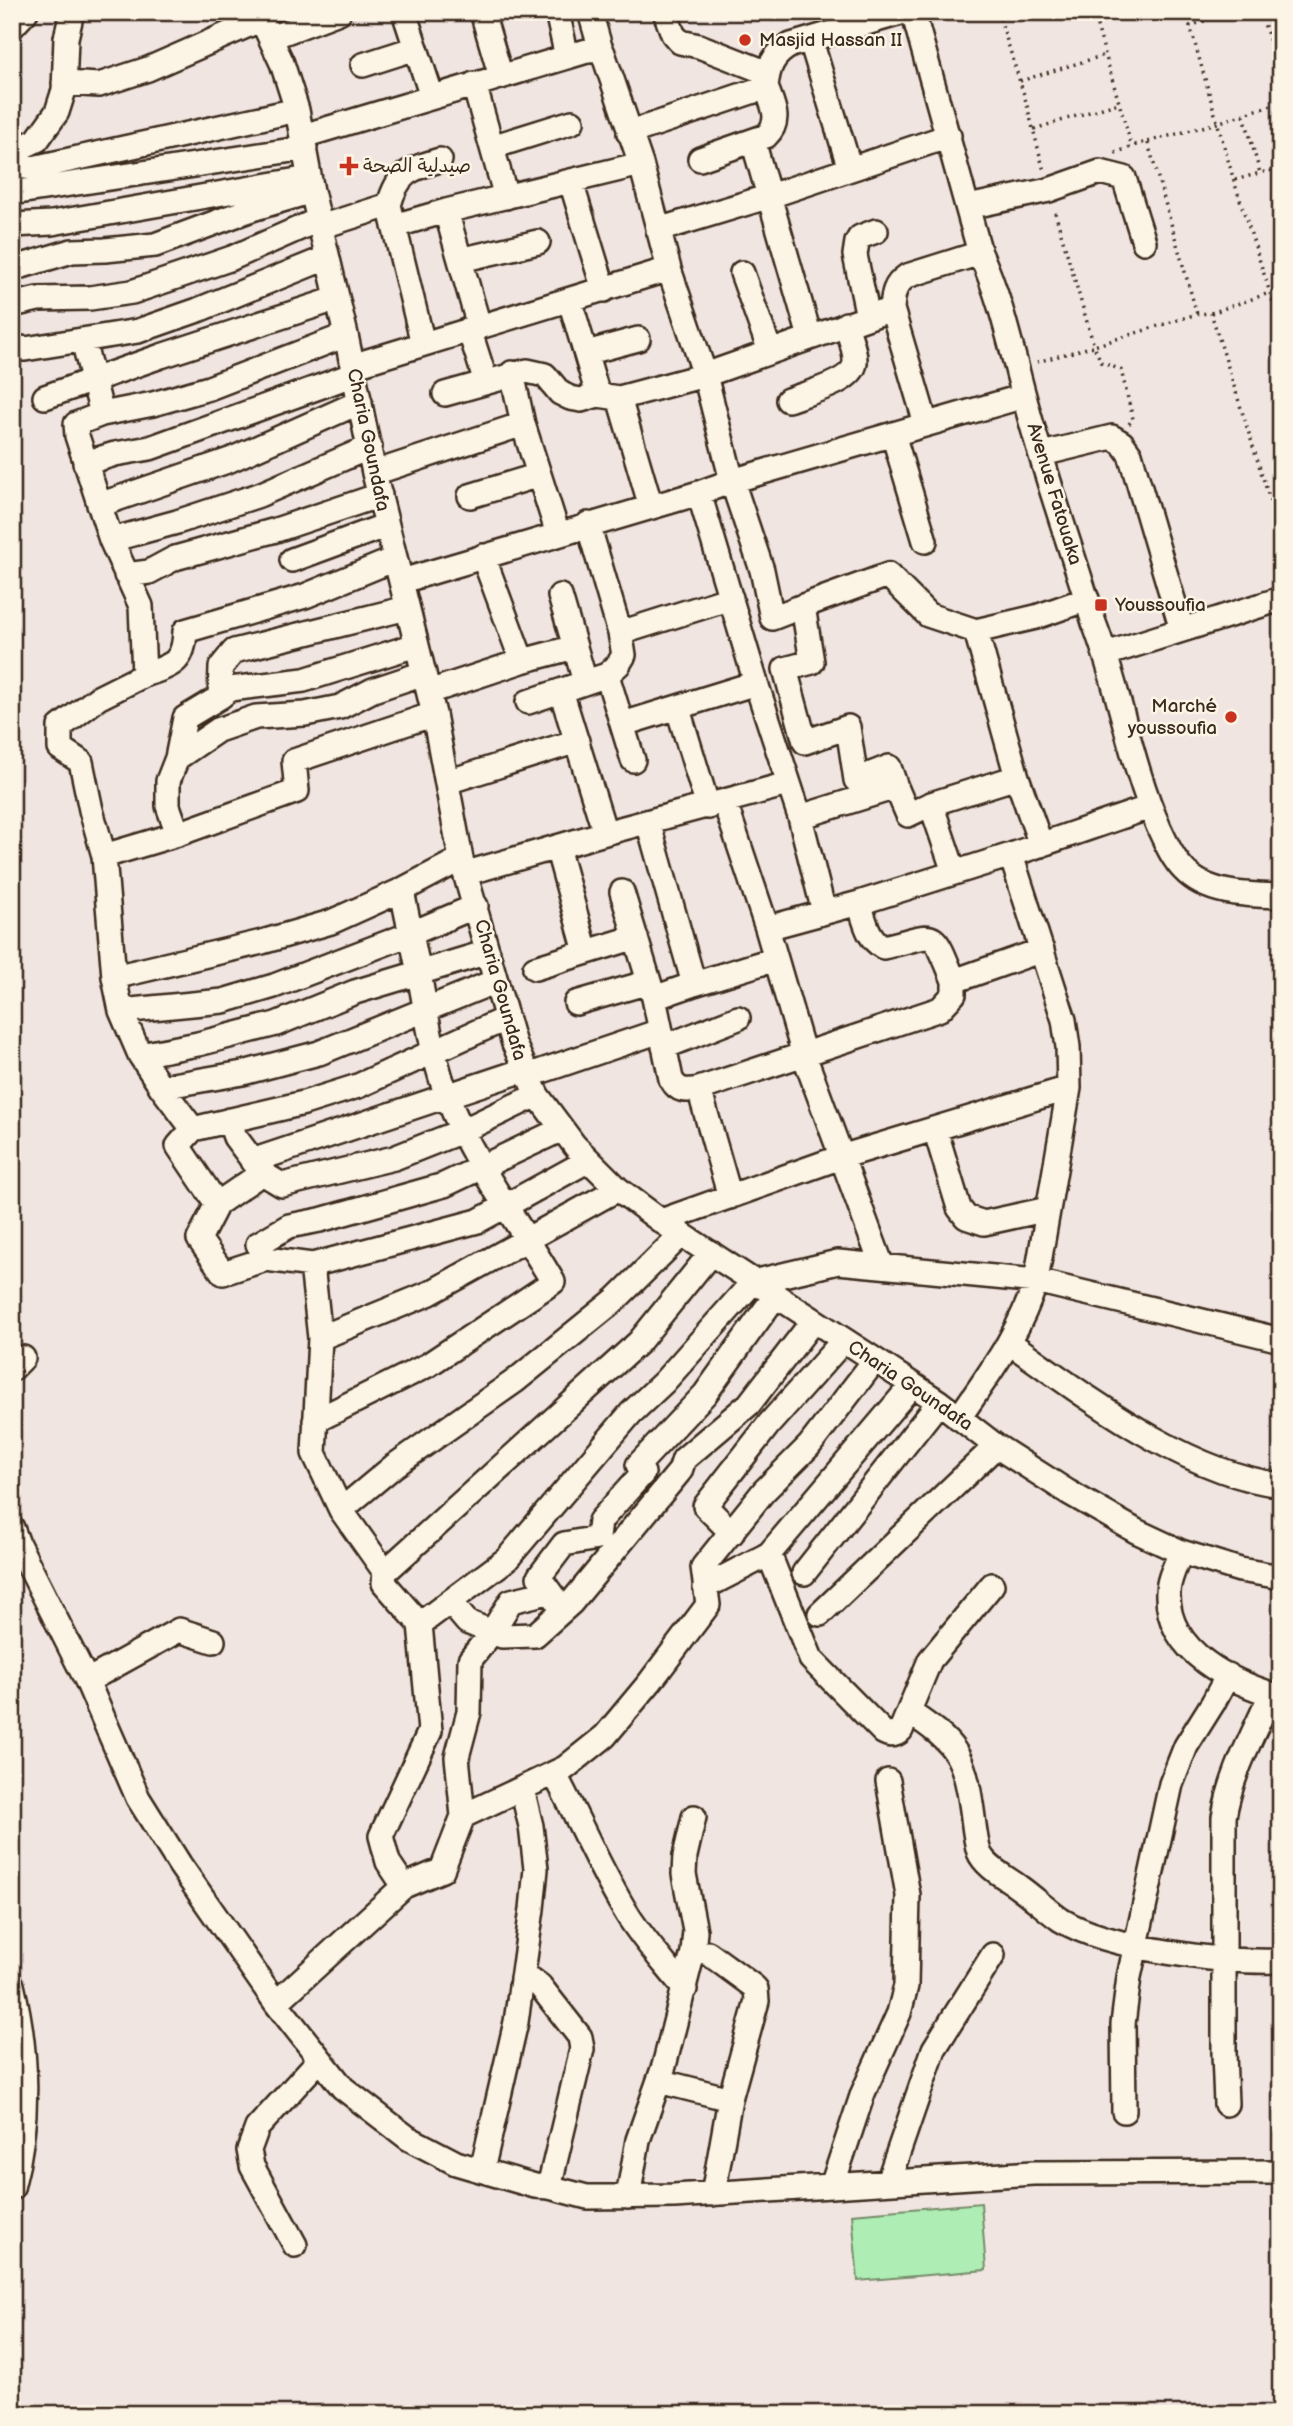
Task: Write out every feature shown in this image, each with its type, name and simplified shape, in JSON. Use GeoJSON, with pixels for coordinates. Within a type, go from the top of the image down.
{"type":"FeatureCollection","features":[{"type":"Feature","properties":{"kind":"street"},"geometry":{"type":"LineString","coordinates":[[12,27],[26,12]]}},
{"type":"Feature","properties":{"kind":"street"},"geometry":{"type":"LineString","coordinates":[[12,152],[37,140],[57,112],[64,83],[66,38],[72,12]]}},
{"type":"Feature","properties":{"kind":"street"},"geometry":{"type":"LineString","coordinates":[[64,83],[99,85],[148,69],[264,23],[339,12]]}},
{"type":"Feature","properties":{"kind":"street"},"geometry":{"type":"LineString","coordinates":[[404,12],[432,97]]}},
{"type":"Feature","properties":{"kind":"street"},"geometry":{"type":"LineString","coordinates":[[482,12],[501,77]]}},
{"type":"Feature","properties":{"kind":"street"},"geometry":{"type":"LineString","coordinates":[[557,12],[568,57]]}},
{"type":"Feature","properties":{"kind":"street"},"geometry":{"type":"LineString","coordinates":[[590,12],[641,164],[669,270],[705,375],[732,481],[761,570],[772,618],[888,575],[928,615],[976,631],[1036,617],[1087,599]]}},
{"type":"Feature","properties":{"kind":"street"},"geometry":{"type":"LineString","coordinates":[[665,12],[673,34],[680,42],[699,46],[767,80]]}},
{"type":"Feature","properties":{"kind":"street"},"geometry":{"type":"LineString","coordinates":[[700,159],[766,136],[776,123],[767,80],[773,58],[780,51],[791,45],[904,12]]}},
{"type":"Feature","properties":{"kind":"street","name":"Avenue Fatouaka"},"geometry":{"type":"LineString","coordinates":[[913,12],[980,253],[988,270],[1024,396],[1106,654],[1150,807],[1169,848],[1185,872],[1204,884],[1229,892],[1281,896]]}},
{"type":"Feature","properties":{"kind":"street","name":"Charia Goundafa"},"geometry":{"type":"LineString","coordinates":[[264,23],[282,63],[297,110],[326,258],[346,335],[377,484],[429,693],[464,866],[505,1019],[529,1080],[562,1129],[618,1189],[661,1222],[939,1402],[996,1446],[1136,1531],[1181,1552],[1240,1570],[1281,1577]]}},
{"type":"Feature","properties":{"kind":"street"},"geometry":{"type":"LineString","coordinates":[[811,41],[850,169]]}},
{"type":"Feature","properties":{"kind":"street"},"geometry":{"type":"LineString","coordinates":[[12,193],[304,142],[432,97],[600,47]]}},
{"type":"Feature","properties":{"kind":"street"},"geometry":{"type":"LineString","coordinates":[[363,65],[416,48]]}},
{"type":"Feature","properties":{"kind":"street"},"geometry":{"type":"LineString","coordinates":[[629,133],[767,80]]}},
{"type":"Feature","properties":{"kind":"street"},"geometry":{"type":"LineString","coordinates":[[474,84],[506,197]]}},
{"type":"Feature","properties":{"kind":"street"},"geometry":{"type":"LineString","coordinates":[[12,165],[33,168],[297,110]]}},
{"type":"Feature","properties":{"kind":"street"},"geometry":{"type":"LineString","coordinates":[[492,147],[572,122]]}},
{"type":"Feature","properties":{"kind":"street"},"geometry":{"type":"LineString","coordinates":[[659,230],[949,136]]}},
{"type":"Feature","properties":{"kind":"street"},"geometry":{"type":"LineString","coordinates":[[753,141],[810,337]]}},
{"type":"Feature","properties":{"kind":"street"},"geometry":{"type":"LineString","coordinates":[[424,344],[391,216],[392,194],[404,174],[440,160]]}},
{"type":"Feature","properties":{"kind":"street"},"geometry":{"type":"LineString","coordinates":[[12,305],[38,299],[90,298],[132,292],[232,258],[319,223],[446,211],[641,164]]}},
{"type":"Feature","properties":{"kind":"street"},"geometry":{"type":"LineString","coordinates":[[968,207],[1049,190],[1101,173],[1124,178],[1144,242]]}},
{"type":"Feature","properties":{"kind":"street"},"geometry":{"type":"LineString","coordinates":[[570,182],[604,290]]}},
{"type":"Feature","properties":{"kind":"street"},"geometry":{"type":"LineString","coordinates":[[12,225],[52,223],[310,184]]}},
{"type":"Feature","properties":{"kind":"street"},"geometry":{"type":"LineString","coordinates":[[12,269],[72,251],[155,245],[310,184]]}},
{"type":"Feature","properties":{"kind":"street"},"geometry":{"type":"LineString","coordinates":[[446,211],[460,260],[486,382]]}},
{"type":"Feature","properties":{"kind":"street"},"geometry":{"type":"LineString","coordinates":[[868,317],[855,248],[860,237],[876,231]]}},
{"type":"Feature","properties":{"kind":"street"},"geometry":{"type":"LineString","coordinates":[[460,260],[538,242]]}},
{"type":"Feature","properties":{"kind":"street"},"geometry":{"type":"LineString","coordinates":[[926,424],[892,309],[894,292],[898,282],[907,276],[980,253]]}},
{"type":"Feature","properties":{"kind":"street"},"geometry":{"type":"LineString","coordinates":[[12,346],[25,349],[138,331],[198,310],[326,258]]}},
{"type":"Feature","properties":{"kind":"street"},"geometry":{"type":"LineString","coordinates":[[85,463],[150,448],[352,370],[474,327],[669,270]]}},
{"type":"Feature","properties":{"kind":"street"},"geometry":{"type":"LineString","coordinates":[[742,273],[769,352]]}},
{"type":"Feature","properties":{"kind":"street"},"geometry":{"type":"LineString","coordinates":[[46,397],[336,299]]}},
{"type":"Feature","properties":{"kind":"street"},"geometry":{"type":"LineString","coordinates":[[570,301],[586,352],[608,397],[651,507]]}},
{"type":"Feature","properties":{"kind":"street"},"geometry":{"type":"LineString","coordinates":[[445,394],[512,373],[537,371],[545,375],[560,393],[570,398],[581,400],[608,397],[705,375],[892,309]]}},
{"type":"Feature","properties":{"kind":"street"},"geometry":{"type":"LineString","coordinates":[[788,400],[844,379],[852,372],[855,360],[846,324]]}},
{"type":"Feature","properties":{"kind":"street"},"geometry":{"type":"LineString","coordinates":[[144,675],[141,606],[111,540],[85,463],[76,424],[103,414],[153,404],[209,388],[346,335]]}},
{"type":"Feature","properties":{"kind":"street"},"geometry":{"type":"LineString","coordinates":[[586,352],[638,339]]}},
{"type":"Feature","properties":{"kind":"street"},"geometry":{"type":"LineString","coordinates":[[83,340],[103,414]]}},
{"type":"Feature","properties":{"kind":"street"},"geometry":{"type":"LineString","coordinates":[[512,373],[523,424],[558,534]]}},
{"type":"Feature","properties":{"kind":"street"},"geometry":{"type":"LineString","coordinates":[[193,1129],[140,1055],[121,1011],[114,977],[104,856],[90,810],[81,762],[60,748],[60,727],[97,698],[144,675],[171,666],[184,651],[185,631],[398,570],[483,556],[1024,396]]}},
{"type":"Feature","properties":{"kind":"street"},"geometry":{"type":"LineString","coordinates":[[99,505],[230,460],[360,402]]}},
{"type":"Feature","properties":{"kind":"street"},"geometry":{"type":"LineString","coordinates":[[126,575],[149,572],[175,558],[276,530],[377,484],[523,424]]}},
{"type":"Feature","properties":{"kind":"street"},"geometry":{"type":"LineString","coordinates":[[893,433],[925,541]]}},
{"type":"Feature","properties":{"kind":"street"},"geometry":{"type":"LineString","coordinates":[[1042,454],[1112,437],[1122,443],[1130,454],[1182,630]]}},
{"type":"Feature","properties":{"kind":"street"},"geometry":{"type":"LineString","coordinates":[[111,540],[177,522],[258,495],[370,447]]}},
{"type":"Feature","properties":{"kind":"street"},"geometry":{"type":"LineString","coordinates":[[470,496],[539,475]]}},
{"type":"Feature","properties":{"kind":"street"},"geometry":{"type":"LineString","coordinates":[[698,493],[800,817],[824,912]]}},
{"type":"Feature","properties":{"kind":"street"},"geometry":{"type":"LineString","coordinates":[[528,702],[607,675],[624,655],[588,524]]}},
{"type":"Feature","properties":{"kind":"street"},"geometry":{"type":"LineString","coordinates":[[292,560],[387,526]]}},
{"type":"Feature","properties":{"kind":"street"},"geometry":{"type":"LineString","coordinates":[[483,556],[522,661]]}},
{"type":"Feature","properties":{"kind":"street"},"geometry":{"type":"LineString","coordinates":[[560,597],[585,682]]}},
{"type":"Feature","properties":{"kind":"street"},"geometry":{"type":"LineString","coordinates":[[620,633],[731,598]]}},
{"type":"Feature","properties":{"kind":"street"},"geometry":{"type":"LineString","coordinates":[[1106,654],[1281,599]]}},
{"type":"Feature","properties":{"kind":"street"},"geometry":{"type":"LineString","coordinates":[[803,606],[812,662],[785,668],[805,742],[849,727],[856,780],[889,767],[908,815],[931,804],[1017,777]]}},
{"type":"Feature","properties":{"kind":"street"},"geometry":{"type":"LineString","coordinates":[[220,697],[221,667],[234,651],[407,608]]}},
{"type":"Feature","properties":{"kind":"street"},"geometry":{"type":"LineString","coordinates":[[976,631],[1017,777],[1041,845]]}},
{"type":"Feature","properties":{"kind":"street"},"geometry":{"type":"LineString","coordinates":[[178,834],[168,806],[168,781],[177,758],[185,718],[230,689],[304,680],[416,645]]}},
{"type":"Feature","properties":{"kind":"street"},"geometry":{"type":"LineString","coordinates":[[104,856],[178,834],[297,791],[294,761],[429,693],[522,661],[575,647]]}},
{"type":"Feature","properties":{"kind":"street"},"geometry":{"type":"LineString","coordinates":[[607,675],[633,760]]}},
{"type":"Feature","properties":{"kind":"street"},"geometry":{"type":"LineString","coordinates":[[623,724],[756,683]]}},
{"type":"Feature","properties":{"kind":"street"},"geometry":{"type":"LineString","coordinates":[[177,758],[218,730],[256,717],[305,714],[340,706],[373,690],[429,693]]}},
{"type":"Feature","properties":{"kind":"street"},"geometry":{"type":"LineString","coordinates":[[561,691],[605,833]]}},
{"type":"Feature","properties":{"kind":"street"},"geometry":{"type":"LineString","coordinates":[[678,709],[767,928],[804,1055],[882,1266]]}},
{"type":"Feature","properties":{"kind":"street"},"geometry":{"type":"LineString","coordinates":[[447,782],[577,741]]}},
{"type":"Feature","properties":{"kind":"street"},"geometry":{"type":"LineString","coordinates":[[114,977],[262,942],[331,922],[464,866],[557,847],[788,785]]}},
{"type":"Feature","properties":{"kind":"street"},"geometry":{"type":"LineString","coordinates":[[800,817],[895,787]]}},
{"type":"Feature","properties":{"kind":"street"},"geometry":{"type":"LineString","coordinates":[[931,804],[954,872]]}},
{"type":"Feature","properties":{"kind":"street"},"geometry":{"type":"LineString","coordinates":[[767,928],[859,903],[1011,855],[1150,807]]}},
{"type":"Feature","properties":{"kind":"street"},"geometry":{"type":"LineString","coordinates":[[648,822],[694,984]]}},
{"type":"Feature","properties":{"kind":"street"},"geometry":{"type":"LineString","coordinates":[[557,847],[586,952]]}},
{"type":"Feature","properties":{"kind":"street"},"geometry":{"type":"LineString","coordinates":[[959,1418],[1010,1343],[1027,1311],[1036,1281],[1069,1088],[1065,1020],[1011,855]]}},
{"type":"Feature","properties":{"kind":"street"},"geometry":{"type":"LineString","coordinates":[[315,1421],[428,1365],[553,1282],[528,1239],[504,1206],[462,1131],[447,1096],[434,1051],[402,890]]}},
{"type":"Feature","properties":{"kind":"street"},"geometry":{"type":"LineString","coordinates":[[622,892],[651,990],[674,1085],[685,1091],[699,1089],[940,1009],[954,994],[954,981],[939,944],[933,939],[921,937],[883,947],[875,943],[869,935],[859,903]]}},
{"type":"Feature","properties":{"kind":"street"},"geometry":{"type":"LineString","coordinates":[[121,1011],[223,1001],[274,986],[475,906]]}},
{"type":"Feature","properties":{"kind":"street"},"geometry":{"type":"LineString","coordinates":[[535,968],[636,937]]}},
{"type":"Feature","properties":{"kind":"street"},"geometry":{"type":"LineString","coordinates":[[954,981],[1042,950]]}},
{"type":"Feature","properties":{"kind":"street"},"geometry":{"type":"LineString","coordinates":[[140,1055],[198,1044],[276,1024],[355,992],[488,952]]}},
{"type":"Feature","properties":{"kind":"street"},"geometry":{"type":"LineString","coordinates":[[576,1003],[694,984],[775,959]]}},
{"type":"Feature","properties":{"kind":"street"},"geometry":{"type":"LineString","coordinates":[[161,1087],[243,1073],[319,1053],[496,981]]}},
{"type":"Feature","properties":{"kind":"street"},"geometry":{"type":"LineString","coordinates":[[589,1160],[478,1221],[312,1265],[266,1259],[223,1273],[199,1239],[217,1204],[257,1167],[447,1096],[529,1080],[738,1018]]}},
{"type":"Feature","properties":{"kind":"street"},"geometry":{"type":"LineString","coordinates":[[217,1204],[178,1146],[193,1129],[304,1103],[358,1086],[505,1019]]}},
{"type":"Feature","properties":{"kind":"street"},"geometry":{"type":"LineString","coordinates":[[229,1120],[235,1137],[257,1167],[282,1185],[394,1158],[462,1131],[529,1080]]}},
{"type":"Feature","properties":{"kind":"street"},"geometry":{"type":"LineString","coordinates":[[661,1222],[841,1157],[1069,1088]]}},
{"type":"Feature","properties":{"kind":"street"},"geometry":{"type":"LineString","coordinates":[[699,1089],[730,1197]]}},
{"type":"Feature","properties":{"kind":"street"},"geometry":{"type":"LineString","coordinates":[[266,1259],[258,1244],[289,1226],[320,1220],[444,1185],[562,1129]]}},
{"type":"Feature","properties":{"kind":"street"},"geometry":{"type":"LineString","coordinates":[[935,1129],[959,1208],[966,1217],[984,1223],[1048,1209]]}},
{"type":"Feature","properties":{"kind":"street"},"geometry":{"type":"LineString","coordinates":[[320,1338],[430,1293],[618,1189]]}},
{"type":"Feature","properties":{"kind":"street"},"geometry":{"type":"LineString","coordinates":[[341,1510],[394,1466],[515,1381],[615,1300],[681,1235]]}},
{"type":"Feature","properties":{"kind":"street"},"geometry":{"type":"LineString","coordinates":[[385,1572],[639,1342],[711,1253]]}},
{"type":"Feature","properties":{"kind":"street"},"geometry":{"type":"LineString","coordinates":[[420,1625],[507,1559],[631,1413],[664,1382],[754,1282],[838,1262],[1036,1281],[1281,1340]]}},
{"type":"Feature","properties":{"kind":"street"},"geometry":{"type":"LineString","coordinates":[[312,1265],[320,1338],[314,1453],[341,1510],[385,1572],[384,1583],[420,1625],[430,1731],[381,1836],[387,1861],[404,1886]]}},
{"type":"Feature","properties":{"kind":"street"},"geometry":{"type":"LineString","coordinates":[[563,1610],[539,1577],[564,1544],[598,1538],[600,1521],[643,1473],[638,1465],[705,1394],[776,1295]]}},
{"type":"Feature","properties":{"kind":"street"},"geometry":{"type":"LineString","coordinates":[[450,1602],[467,1622],[502,1636],[535,1635],[563,1610],[680,1471],[684,1459],[749,1404],[813,1321]]}},
{"type":"Feature","properties":{"kind":"street"},"geometry":{"type":"LineString","coordinates":[[732,1533],[705,1506],[769,1424],[844,1340]]}},
{"type":"Feature","properties":{"kind":"street"},"geometry":{"type":"LineString","coordinates":[[1010,1343],[1085,1396],[1188,1456],[1226,1473],[1281,1485]]}},
{"type":"Feature","properties":{"kind":"street"},"geometry":{"type":"LineString","coordinates":[[463,1816],[565,1768],[605,1735],[650,1682],[708,1605],[703,1567],[764,1491],[809,1446],[875,1360]]}},
{"type":"Feature","properties":{"kind":"street"},"geometry":{"type":"LineString","coordinates":[[705,1587],[769,1555],[912,1385]]}},
{"type":"Feature","properties":{"kind":"street"},"geometry":{"type":"LineString","coordinates":[[804,1573],[939,1402]]}},
{"type":"Feature","properties":{"kind":"street"},"geometry":{"type":"LineString","coordinates":[[820,1614],[996,1446]]}},
{"type":"Feature","properties":{"kind":"street"},"geometry":{"type":"LineString","coordinates":[[12,1528],[87,1681],[138,1798],[180,1865],[276,2003],[343,2088],[408,2138],[456,2163],[535,2186],[587,2197],[713,2194],[1034,2172],[1281,2172]]}},
{"type":"Feature","properties":{"kind":"street"},"geometry":{"type":"LineString","coordinates":[[1181,1552],[1169,1583],[1168,1594],[1180,1637],[1189,1649],[1209,1665],[1276,1695],[1236,1773],[1227,1803],[1223,1832],[1226,1872],[1226,2104]]}},
{"type":"Feature","properties":{"kind":"street"},"geometry":{"type":"LineString","coordinates":[[769,1555],[811,1659],[889,1735],[897,1734],[930,1660],[992,1585]]}},
{"type":"Feature","properties":{"kind":"street"},"geometry":{"type":"LineString","coordinates":[[276,2003],[404,1886],[442,1870],[463,1816],[457,1757],[469,1712],[470,1660],[511,1601],[548,1592]]}},
{"type":"Feature","properties":{"kind":"street"},"geometry":{"type":"LineString","coordinates":[[87,1681],[179,1630],[213,1641]]}},
{"type":"Feature","properties":{"kind":"street"},"geometry":{"type":"LineString","coordinates":[[1124,2111],[1123,2024],[1129,1977],[1175,1769],[1192,1734],[1228,1675]]}},
{"type":"Feature","properties":{"kind":"street"},"geometry":{"type":"LineString","coordinates":[[909,1712],[941,1734],[954,1748],[968,1781],[975,1834],[980,1854],[985,1861],[1061,1919],[1082,1930],[1136,1945],[1239,1961],[1281,1961]]}},
{"type":"Feature","properties":{"kind":"street"},"geometry":{"type":"LineString","coordinates":[[554,1773],[582,1824],[596,1859],[627,1914],[685,1989]]}},
{"type":"Feature","properties":{"kind":"street"},"geometry":{"type":"LineString","coordinates":[[832,2186],[863,2093],[899,2013],[906,1986],[908,1895],[888,1781]]}},
{"type":"Feature","properties":{"kind":"street"},"geometry":{"type":"LineString","coordinates":[[482,2170],[516,2022],[536,1869],[531,1826],[522,1789]]}},
{"type":"Feature","properties":{"kind":"street"},"geometry":{"type":"LineString","coordinates":[[628,2197],[638,2140],[659,2081],[693,1952],[695,1931],[684,1874],[694,1816]]}},
{"type":"Feature","properties":{"kind":"street"},"geometry":{"type":"LineString","coordinates":[[708,1953],[753,1986],[757,1994],[730,2099],[713,2194]]}},
{"type":"Feature","properties":{"kind":"street"},"geometry":{"type":"LineString","coordinates":[[888,2182],[934,2049],[993,1955]]}},
{"type":"Feature","properties":{"kind":"street"},"geometry":{"type":"LineString","coordinates":[[522,1978],[532,1980],[540,1986],[569,2022],[581,2042],[582,2049],[549,2187]]}},
{"type":"Feature","properties":{"kind":"street"},"geometry":{"type":"LineString","coordinates":[[12,1985],[18,2007],[25,2113],[19,2165],[12,2188]]}},
{"type":"Feature","properties":{"kind":"street"},"geometry":{"type":"LineString","coordinates":[[295,2245],[251,2166],[249,2150],[257,2128],[320,2059]]}},
{"type":"Feature","properties":{"kind":"street"},"geometry":{"type":"LineString","coordinates":[[659,2081],[730,2099]]}},
{"type":"Feature","properties":{"kind":"path"},"geometry":{"type":"LineString","coordinates":[[998,12],[1094,346],[1101,362],[1121,370],[1133,419],[1115,439]]}},
{"type":"Feature","properties":{"kind":"path"},"geometry":{"type":"LineString","coordinates":[[1093,12],[1130,141],[1136,145],[1281,102]]}},
{"type":"Feature","properties":{"kind":"path"},"geometry":{"type":"LineString","coordinates":[[1186,12],[1234,181],[1281,327]]}},
{"type":"Feature","properties":{"kind":"path"},"geometry":{"type":"LineString","coordinates":[[1190,26],[1231,12]]}},
{"type":"Feature","properties":{"kind":"path"},"geometry":{"type":"LineString","coordinates":[[1260,12],[1281,73]]}},
{"type":"Feature","properties":{"kind":"path"},"geometry":{"type":"LineString","coordinates":[[1020,81],[1105,55]]}},
{"type":"Feature","properties":{"kind":"path"},"geometry":{"type":"LineString","coordinates":[[1033,129],[1119,103]]}},
{"type":"Feature","properties":{"kind":"path"},"geometry":{"type":"LineString","coordinates":[[1244,115],[1260,173]]}},
{"type":"Feature","properties":{"kind":"path"},"geometry":{"type":"LineString","coordinates":[[1149,143],[1197,314]]}},
{"type":"Feature","properties":{"kind":"path"},"geometry":{"type":"LineString","coordinates":[[1234,181],[1281,168]]}},
{"type":"Feature","properties":{"kind":"path"},"geometry":{"type":"LineString","coordinates":[[1018,368],[1197,314],[1211,313],[1281,289]]}},
{"type":"Feature","properties":{"kind":"path"},"geometry":{"type":"LineString","coordinates":[[1211,313],[1281,535]]}},
{"type":"Feature","properties":{"kind":"green space"},"geometry":{"type":"Polygon","coordinates":[[[981,2203],[986,2270],[858,2281],[852,2214],[981,2203]]]}},
{"type":"Feature","properties":{"kind":"place","name":"Masjid Hassan II"},"geometry":{"type":"Point","coordinates":[745,40]}},
{"type":"Feature","properties":{"kind":"place","name":"صيدلية الصحة"},"geometry":{"type":"Point","coordinates":[349,166]}},
{"type":"Feature","properties":{"kind":"place","name":"Youssoufia"},"geometry":{"type":"Point","coordinates":[1101,605]}},
{"type":"Feature","properties":{"kind":"place","name":"Marché youssoufia"},"geometry":{"type":"Point","coordinates":[1231,717]}}]}
